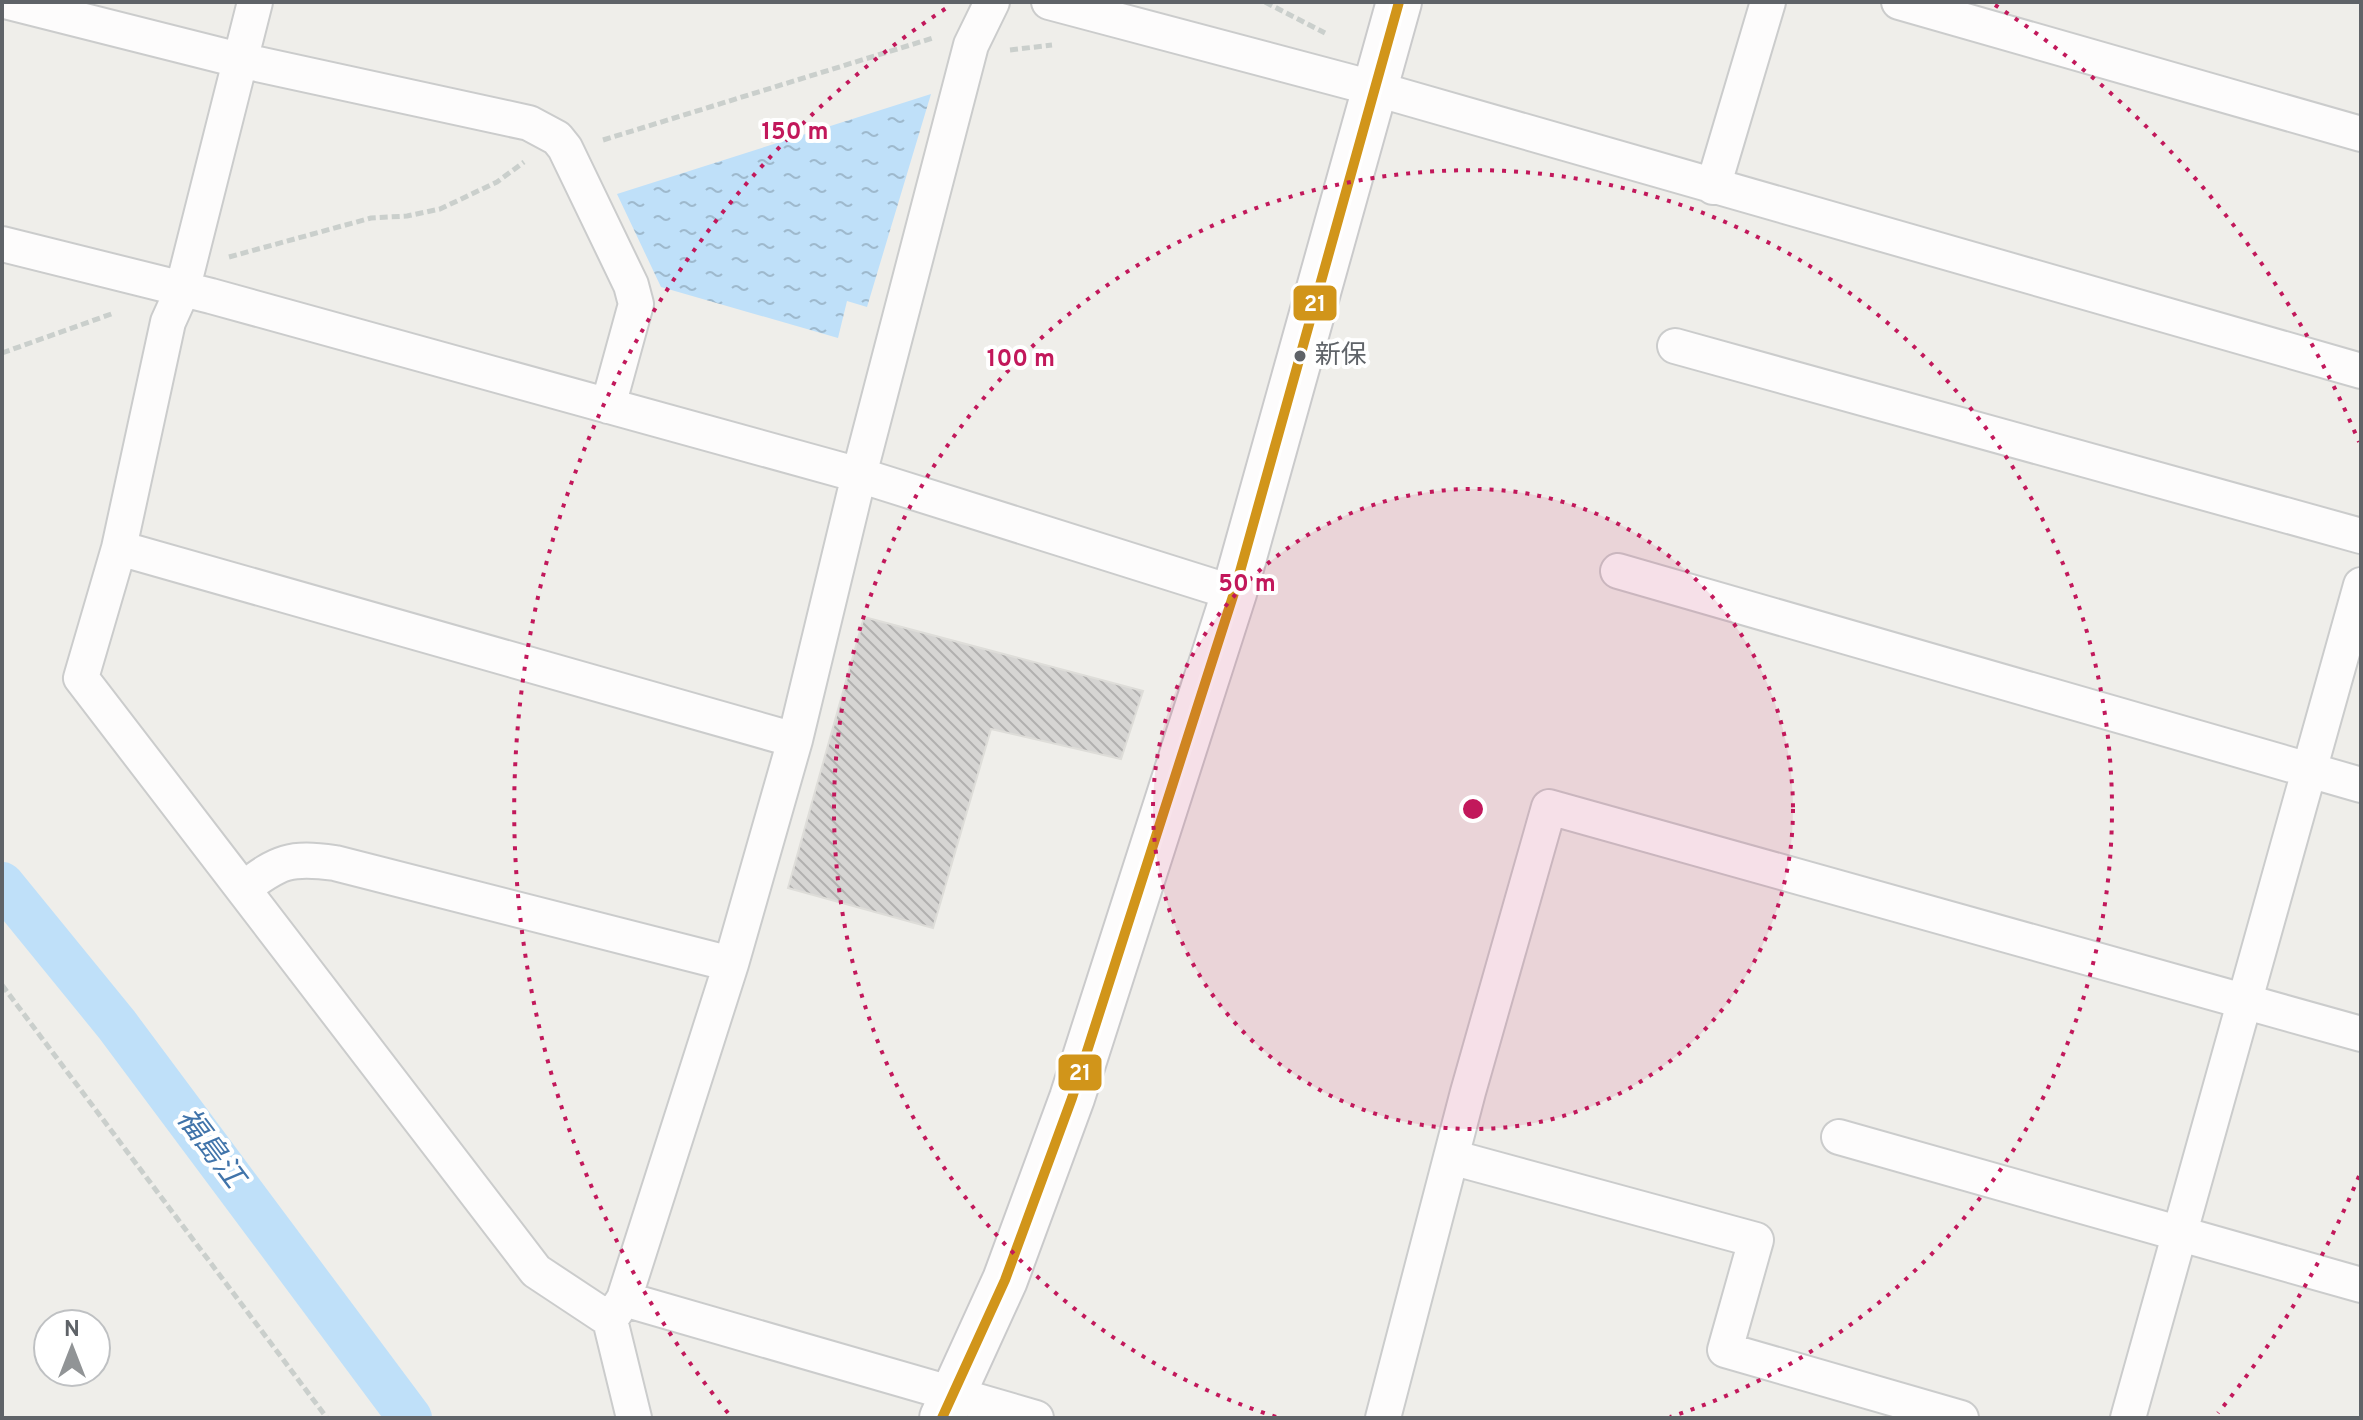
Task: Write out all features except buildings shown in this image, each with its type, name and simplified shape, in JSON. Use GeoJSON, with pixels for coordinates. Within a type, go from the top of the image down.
{"type":"FeatureCollection","features":[{"type":"Feature","properties":{"kind":"street"},"geometry":{"type":"LineString","coordinates":[[9,2],[239,60],[529,123],[557,138],[631,285],[636,304],[608,406]]}},
{"type":"Feature","properties":{"kind":"street"},"geometry":{"type":"LineString","coordinates":[[255,2],[182,291],[168,322],[119,548],[81,678],[536,1271],[617,1310],[948,1406],[1036,1418]]}},
{"type":"Feature","properties":{"kind":"street"},"geometry":{"type":"LineString","coordinates":[[634,1418],[617,1310],[731,964],[795,740],[859,475],[971,45],[992,2]]}},
{"type":"Feature","properties":{"kind":"street"},"geometry":{"type":"LineString","coordinates":[[1049,2],[1373,88],[2361,371]]}},
{"type":"Feature","properties":{"kind":"street"},"geometry":{"type":"LineString","coordinates":[[948,1406],[1005,1280],[1072,1098],[1234,593],[1399,2]]}},
{"type":"Feature","properties":{"kind":"street"},"geometry":{"type":"LineString","coordinates":[[1713,187],[1768,2]]}},
{"type":"Feature","properties":{"kind":"street"},"geometry":{"type":"LineString","coordinates":[[1899,2],[2361,134]]}},
{"type":"Feature","properties":{"kind":"street"},"geometry":{"type":"LineString","coordinates":[[2,244],[211,296],[859,475],[1234,593]]}},
{"type":"Feature","properties":{"kind":"street"},"geometry":{"type":"LineString","coordinates":[[1675,346],[2361,536]]}},
{"type":"Feature","properties":{"kind":"street"},"geometry":{"type":"LineString","coordinates":[[119,548],[795,740]]}},
{"type":"Feature","properties":{"kind":"street"},"geometry":{"type":"LineString","coordinates":[[1618,571],[2361,785]]}},
{"type":"Feature","properties":{"kind":"street"},"geometry":{"type":"LineString","coordinates":[[2128,1418],[2361,585]]}},
{"type":"Feature","properties":{"kind":"street"},"geometry":{"type":"LineString","coordinates":[[1383,1418],[1451,1157],[1549,807],[2361,1034]]}},
{"type":"Feature","properties":{"kind":"street"},"geometry":{"type":"LineString","coordinates":[[243,889],[273,866],[299,858],[335,863],[731,964]]}},
{"type":"Feature","properties":{"kind":"street"},"geometry":{"type":"LineString","coordinates":[[1839,1137],[2361,1285]]}},
{"type":"Feature","properties":{"kind":"street"},"geometry":{"type":"LineString","coordinates":[[1451,1157],[1756,1240],[1725,1350],[1961,1418]]}},
{"type":"Feature","properties":{"kind":"path"},"geometry":{"type":"LineString","coordinates":[[1265,2],[1327,35]]}},
{"type":"Feature","properties":{"kind":"path"},"geometry":{"type":"LineString","coordinates":[[600,140],[935,38]]}},
{"type":"Feature","properties":{"kind":"path"},"geometry":{"type":"LineString","coordinates":[[1003,51],[1056,45]]}},
{"type":"Feature","properties":{"kind":"path"},"geometry":{"type":"LineString","coordinates":[[228,258],[371,218],[407,216],[440,209],[497,182],[526,161]]}},
{"type":"Feature","properties":{"kind":"path"},"geometry":{"type":"LineString","coordinates":[[2,353],[125,312]]}},
{"type":"Feature","properties":{"kind":"path"},"geometry":{"type":"LineString","coordinates":[[2,985],[327,1418]]}},
{"type":"Feature","properties":{"kind":"water"},"geometry":{"type":"Polygon","coordinates":[[[931,94],[867,307],[847,301],[838,338],[661,287],[617,194],[931,94]]]}},
{"type":"Feature","properties":{"kind":"waterway","name":"福島江"},"geometry":{"type":"LineString","coordinates":[[2,884],[117,1025],[410,1418]]}},
{"type":"Feature","properties":{"kind":"transit line","name":"21"},"geometry":{"type":"LineString","coordinates":[[942,1418],[1005,1280],[1072,1098],[1234,593],[1399,2]]}},
{"type":"Feature","properties":{"kind":"place","name":"新保"},"geometry":{"type":"Point","coordinates":[1300,356]}}]}
